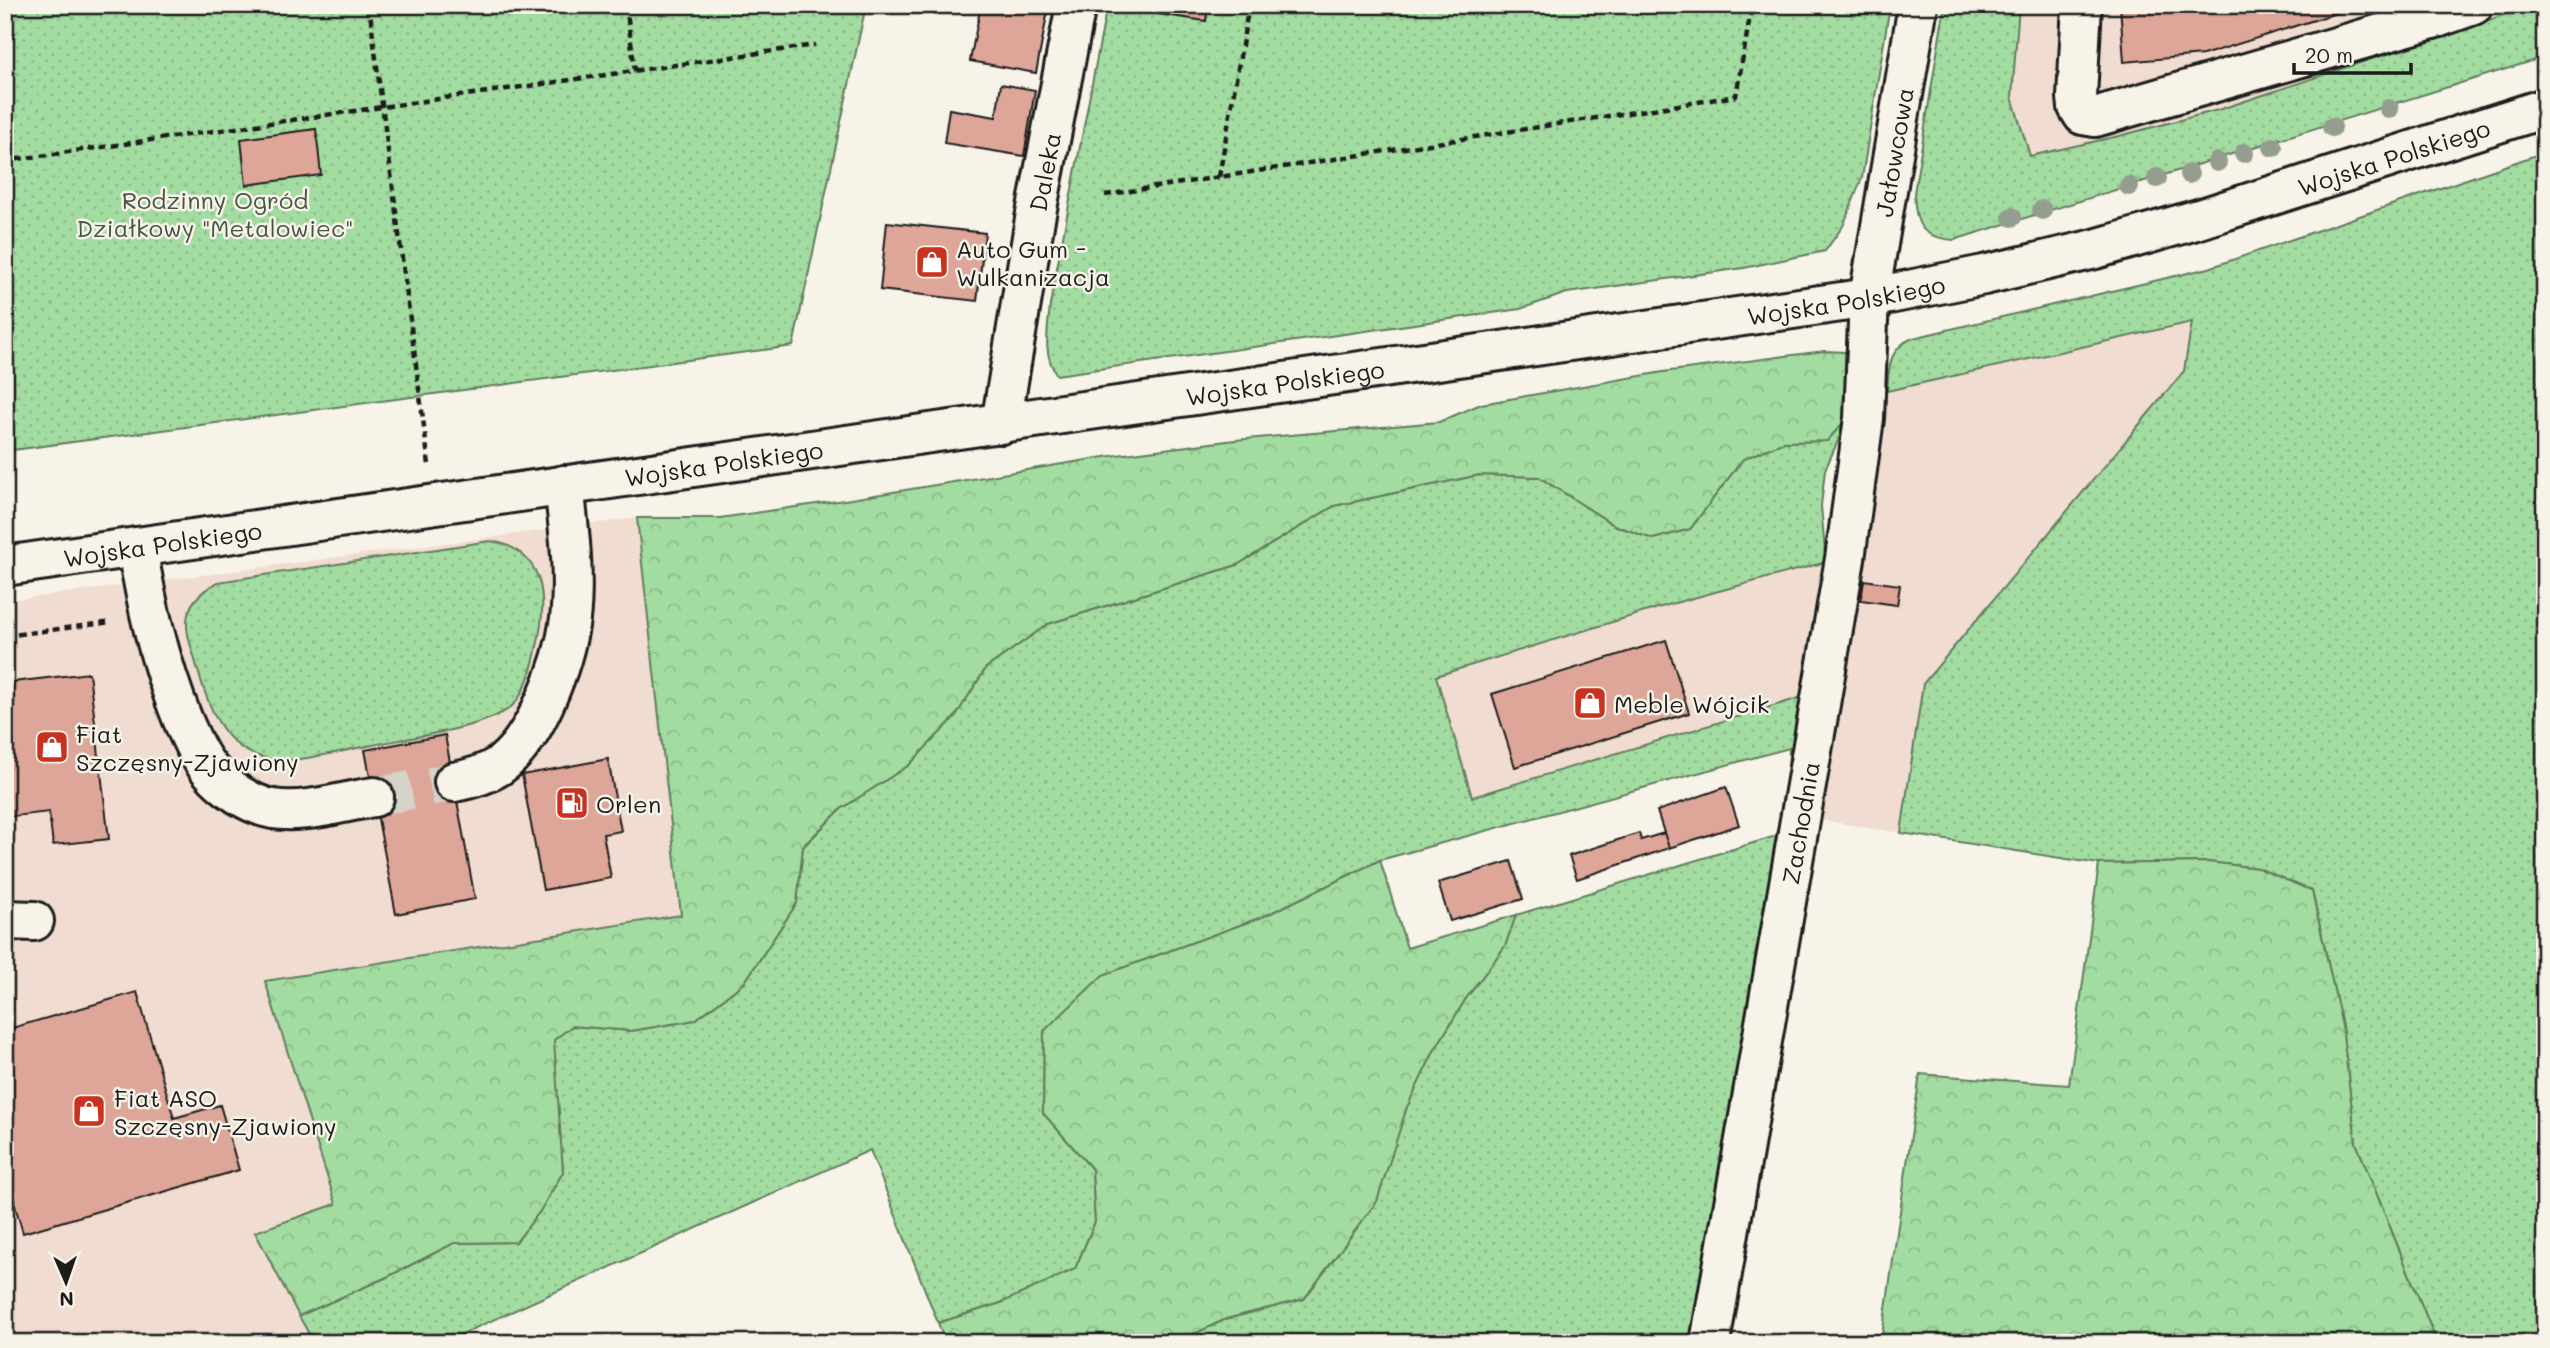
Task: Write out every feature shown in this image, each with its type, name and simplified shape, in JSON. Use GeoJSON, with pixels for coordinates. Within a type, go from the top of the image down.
{"type":"FeatureCollection","features":[{"type":"Feature","properties":{"kind":"main road","name":"Daleka"},"geometry":{"type":"LineString","coordinates":[[1000,424],[1035,219],[1076,5]]}},
{"type":"Feature","properties":{"kind":"main road","name":"Jałowcowa"},"geometry":{"type":"LineString","coordinates":[[1869,298],[1918,5]]}},
{"type":"Feature","properties":{"kind":"main road"},"geometry":{"type":"LineString","coordinates":[[2082,5],[2078,107],[2083,114],[2095,117],[2450,9]]}},
{"type":"Feature","properties":{"kind":"main road","name":"Wojska Polskiego"},"geometry":{"type":"LineString","coordinates":[[5,566],[1869,298],[2095,249],[2199,219],[2545,108]]}},
{"type":"Feature","properties":{"kind":"main road","name":"Zachodnia"},"geometry":{"type":"LineString","coordinates":[[1710,1343],[1846,559],[1864,418],[1869,298]]}},
{"type":"Feature","properties":{"kind":"main road"},"geometry":{"type":"LineString","coordinates":[[454,782],[475,778],[502,764],[533,726],[556,677],[570,618],[571,573],[564,485]]}},
{"type":"Feature","properties":{"kind":"main road"},"geometry":{"type":"LineString","coordinates":[[137,547],[149,617],[170,687],[189,733],[209,770],[234,792],[270,809],[286,810],[374,797]]}},
{"type":"Feature","properties":{"kind":"path"},"geometry":{"type":"LineString","coordinates":[[369,5],[435,504]]}},
{"type":"Feature","properties":{"kind":"path"},"geometry":{"type":"LineString","coordinates":[[626,5],[635,71]]}},
{"type":"Feature","properties":{"kind":"path"},"geometry":{"type":"LineString","coordinates":[[1219,177],[1249,5]]}},
{"type":"Feature","properties":{"kind":"path"},"geometry":{"type":"LineString","coordinates":[[1105,195],[1736,96],[1752,5]]}},
{"type":"Feature","properties":{"kind":"path"},"geometry":{"type":"LineString","coordinates":[[5,161],[815,45]]}},
{"type":"Feature","properties":{"kind":"path"},"geometry":{"type":"LineString","coordinates":[[5,636],[149,617]]}},
{"type":"Feature","properties":{"kind":"shaded area"},"geometry":{"type":"Polygon","coordinates":[[[1945,5],[2545,5],[2545,57],[1954,240],[1935,238],[1923,230],[1916,217],[1914,193],[1945,5]]]}},
{"type":"Feature","properties":{"kind":"shaded area"},"geometry":{"type":"Polygon","coordinates":[[[2192,322],[2184,370],[1923,684],[1901,833],[1814,819],[1887,391],[2192,322]]]}},
{"type":"Feature","properties":{"kind":"shaded area"},"geometry":{"type":"Polygon","coordinates":[[[637,518],[681,916],[265,981],[336,1204],[256,1232],[314,1343],[5,1343],[5,601],[637,518]]]}},
{"type":"Feature","properties":{"kind":"shaded area"},"geometry":{"type":"Polygon","coordinates":[[[1826,562],[1806,696],[1472,797],[1436,676],[1671,604],[1826,562]]]}},
{"type":"Feature","properties":{"kind":"green space","name":"Rodzinny Ogród Działkowy \"Metalowiec\""},"geometry":{"type":"Polygon","coordinates":[[[5,5],[866,5],[793,346],[5,451],[5,5]]]}},
{"type":"Feature","properties":{"kind":"green space"},"geometry":{"type":"Polygon","coordinates":[[[1107,5],[1890,5],[1862,178],[1843,226],[1825,251],[1744,268],[1567,293],[1520,309],[1057,375],[1049,359],[1048,350],[1050,305],[1107,5]]]}},
{"type":"Feature","properties":{"kind":"green space"},"geometry":{"type":"Polygon","coordinates":[[[1945,5],[2019,5],[2012,97],[2030,156],[2218,110],[2534,5],[2545,5],[2545,57],[1954,240],[1934,236],[1922,228],[1916,214],[1914,193],[1945,5]]]}},
{"type":"Feature","properties":{"kind":"green space"},"geometry":{"type":"Polygon","coordinates":[[[2545,152],[2545,1343],[2437,1343],[2356,1143],[2342,1026],[2312,891],[2258,868],[2208,862],[2099,864],[1901,833],[1923,684],[2184,371],[2192,322],[1887,391],[1888,374],[1894,353],[1913,338],[2209,268],[2545,152]]]}},
{"type":"Feature","properties":{"kind":"green space"},"geometry":{"type":"Polygon","coordinates":[[[1824,351],[1845,352],[1849,416],[1827,441],[1784,442],[1743,459],[1690,529],[1653,539],[1614,525],[1539,477],[1479,475],[1334,506],[1237,565],[1048,624],[986,668],[955,717],[909,765],[841,809],[803,846],[797,903],[744,983],[695,1020],[631,1031],[572,1026],[554,1040],[563,1172],[540,1211],[516,1242],[454,1243],[387,1277],[299,1316],[255,1232],[336,1204],[265,981],[681,915],[637,518],[720,518],[1117,455],[1235,440],[1439,422],[1481,404],[1663,372],[1824,351]]]}},
{"type":"Feature","properties":{"kind":"green space"},"geometry":{"type":"Polygon","coordinates":[[[1849,416],[1825,470],[1821,506],[1826,562],[1671,604],[1436,676],[1472,797],[1806,696],[1786,833],[1789,748],[1380,860],[1265,916],[1103,975],[1044,1032],[1043,1113],[1092,1169],[1095,1222],[1075,1269],[1001,1303],[938,1323],[870,1150],[442,1343],[314,1343],[299,1316],[387,1277],[454,1243],[516,1242],[540,1211],[563,1172],[553,1040],[572,1026],[631,1031],[695,1020],[744,983],[797,903],[803,847],[841,809],[909,765],[955,717],[986,668],[1048,624],[1237,565],[1334,506],[1479,475],[1539,477],[1614,525],[1653,539],[1690,529],[1743,459],[1784,442],[1827,441],[1849,416]]]}},
{"type":"Feature","properties":{"kind":"green space"},"geometry":{"type":"Polygon","coordinates":[[[490,541],[510,547],[526,559],[537,576],[542,598],[539,638],[531,669],[520,695],[514,704],[503,712],[487,720],[448,731],[320,756],[285,760],[273,760],[244,749],[222,727],[207,698],[187,629],[190,608],[207,589],[218,582],[490,541]]]}},
{"type":"Feature","properties":{"kind":"green space"},"geometry":{"type":"Polygon","coordinates":[[[1786,833],[1697,1343],[1175,1343],[1226,1319],[1304,1299],[1377,1201],[1406,1107],[1434,1051],[1465,1000],[1505,946],[1516,915],[1786,833]]]}},
{"type":"Feature","properties":{"kind":"green space"},"geometry":{"type":"Polygon","coordinates":[[[1380,860],[1407,948],[1516,915],[1505,946],[1465,1000],[1434,1051],[1407,1107],[1377,1201],[1304,1299],[1226,1319],[1175,1343],[946,1343],[938,1323],[1001,1303],[1075,1269],[1095,1222],[1092,1169],[1043,1113],[1044,1031],[1103,975],[1265,916],[1380,860]]]}},
{"type":"Feature","properties":{"kind":"green space"},"geometry":{"type":"Polygon","coordinates":[[[2208,862],[2258,868],[2312,891],[2342,1026],[2356,1143],[2437,1343],[1881,1343],[1920,1074],[2069,1085],[2099,864],[2208,862]]]}},
{"type":"Feature","properties":{"kind":"building"},"geometry":{"type":"Polygon","coordinates":[[[981,5],[1049,5],[1036,73],[970,61],[981,5]]]}},
{"type":"Feature","properties":{"kind":"building"},"geometry":{"type":"Polygon","coordinates":[[[1117,5],[1208,5],[1206,21],[1117,8],[1117,5]]]}},
{"type":"Feature","properties":{"kind":"building"},"geometry":{"type":"Polygon","coordinates":[[[2120,5],[2362,5],[2203,55],[2124,62],[2120,5]]]}},
{"type":"Feature","properties":{"kind":"building"},"geometry":{"type":"Polygon","coordinates":[[[1001,84],[1035,90],[1024,156],[944,143],[949,109],[996,117],[1001,84]]]}},
{"type":"Feature","properties":{"kind":"building"},"geometry":{"type":"Polygon","coordinates":[[[316,129],[321,175],[246,185],[241,139],[316,129]]]}},
{"type":"Feature","properties":{"kind":"building","name":"Auto Gum - Wulkanizacja"},"geometry":{"type":"Polygon","coordinates":[[[887,222],[985,233],[977,301],[880,290],[887,222]]]}},
{"type":"Feature","properties":{"kind":"building"},"geometry":{"type":"Polygon","coordinates":[[[1864,580],[1900,585],[1897,605],[1861,600],[1864,580]]]}},
{"type":"Feature","properties":{"kind":"building","name":"Meble Wójcik"},"geometry":{"type":"Polygon","coordinates":[[[1666,640],[1689,713],[1515,767],[1492,694],[1666,640]]]}},
{"type":"Feature","properties":{"kind":"building","name":"Fiat Szczęsny-Zjawiony"},"geometry":{"type":"Polygon","coordinates":[[[89,673],[109,839],[53,845],[49,812],[5,817],[5,683],[89,673]]]}},
{"type":"Feature","properties":{"kind":"building"},"geometry":{"type":"Polygon","coordinates":[[[445,735],[475,899],[396,914],[365,750],[445,735]]]}},
{"type":"Feature","properties":{"kind":"building","name":"Orlen"},"geometry":{"type":"Polygon","coordinates":[[[608,759],[621,831],[603,834],[611,878],[543,890],[522,775],[608,759]]]}},
{"type":"Feature","properties":{"kind":"building"},"geometry":{"type":"Polygon","coordinates":[[[1726,787],[1739,825],[1669,848],[1657,811],[1726,787]]]}},
{"type":"Feature","properties":{"kind":"building"},"geometry":{"type":"Polygon","coordinates":[[[1639,833],[1641,840],[1664,833],[1669,848],[1577,879],[1569,856],[1639,833]]]}},
{"type":"Feature","properties":{"kind":"building"},"geometry":{"type":"Polygon","coordinates":[[[1511,861],[1523,899],[1450,921],[1438,883],[1511,861]]]}},
{"type":"Feature","properties":{"kind":"building","name":"Fiat ASO Szczęsny-Zjawiony"},"geometry":{"type":"Polygon","coordinates":[[[137,992],[174,1118],[220,1105],[239,1170],[23,1233],[5,1171],[5,1030],[137,992]]]}},
{"type":"Feature","properties":{"kind":"tunnel"},"geometry":{"type":"LineString","coordinates":[[374,797],[454,782]]}},
{"type":"Feature","properties":{"kind":"place","name":"Auto Gum - Wulkanizacja"},"geometry":{"type":"Point","coordinates":[932,262]}},
{"type":"Feature","properties":{"kind":"place","name":"Meble Wójcik"},"geometry":{"type":"Point","coordinates":[1590,703]}},
{"type":"Feature","properties":{"kind":"place","name":"Fiat Szczęsny-Zjawiony"},"geometry":{"type":"Point","coordinates":[52,747]}},
{"type":"Feature","properties":{"kind":"place","name":"Orlen"},"geometry":{"type":"Point","coordinates":[572,803]}},
{"type":"Feature","properties":{"kind":"place","name":"Fiat ASO Szczęsny-Zjawiony"},"geometry":{"type":"Point","coordinates":[89,1111]}}]}
